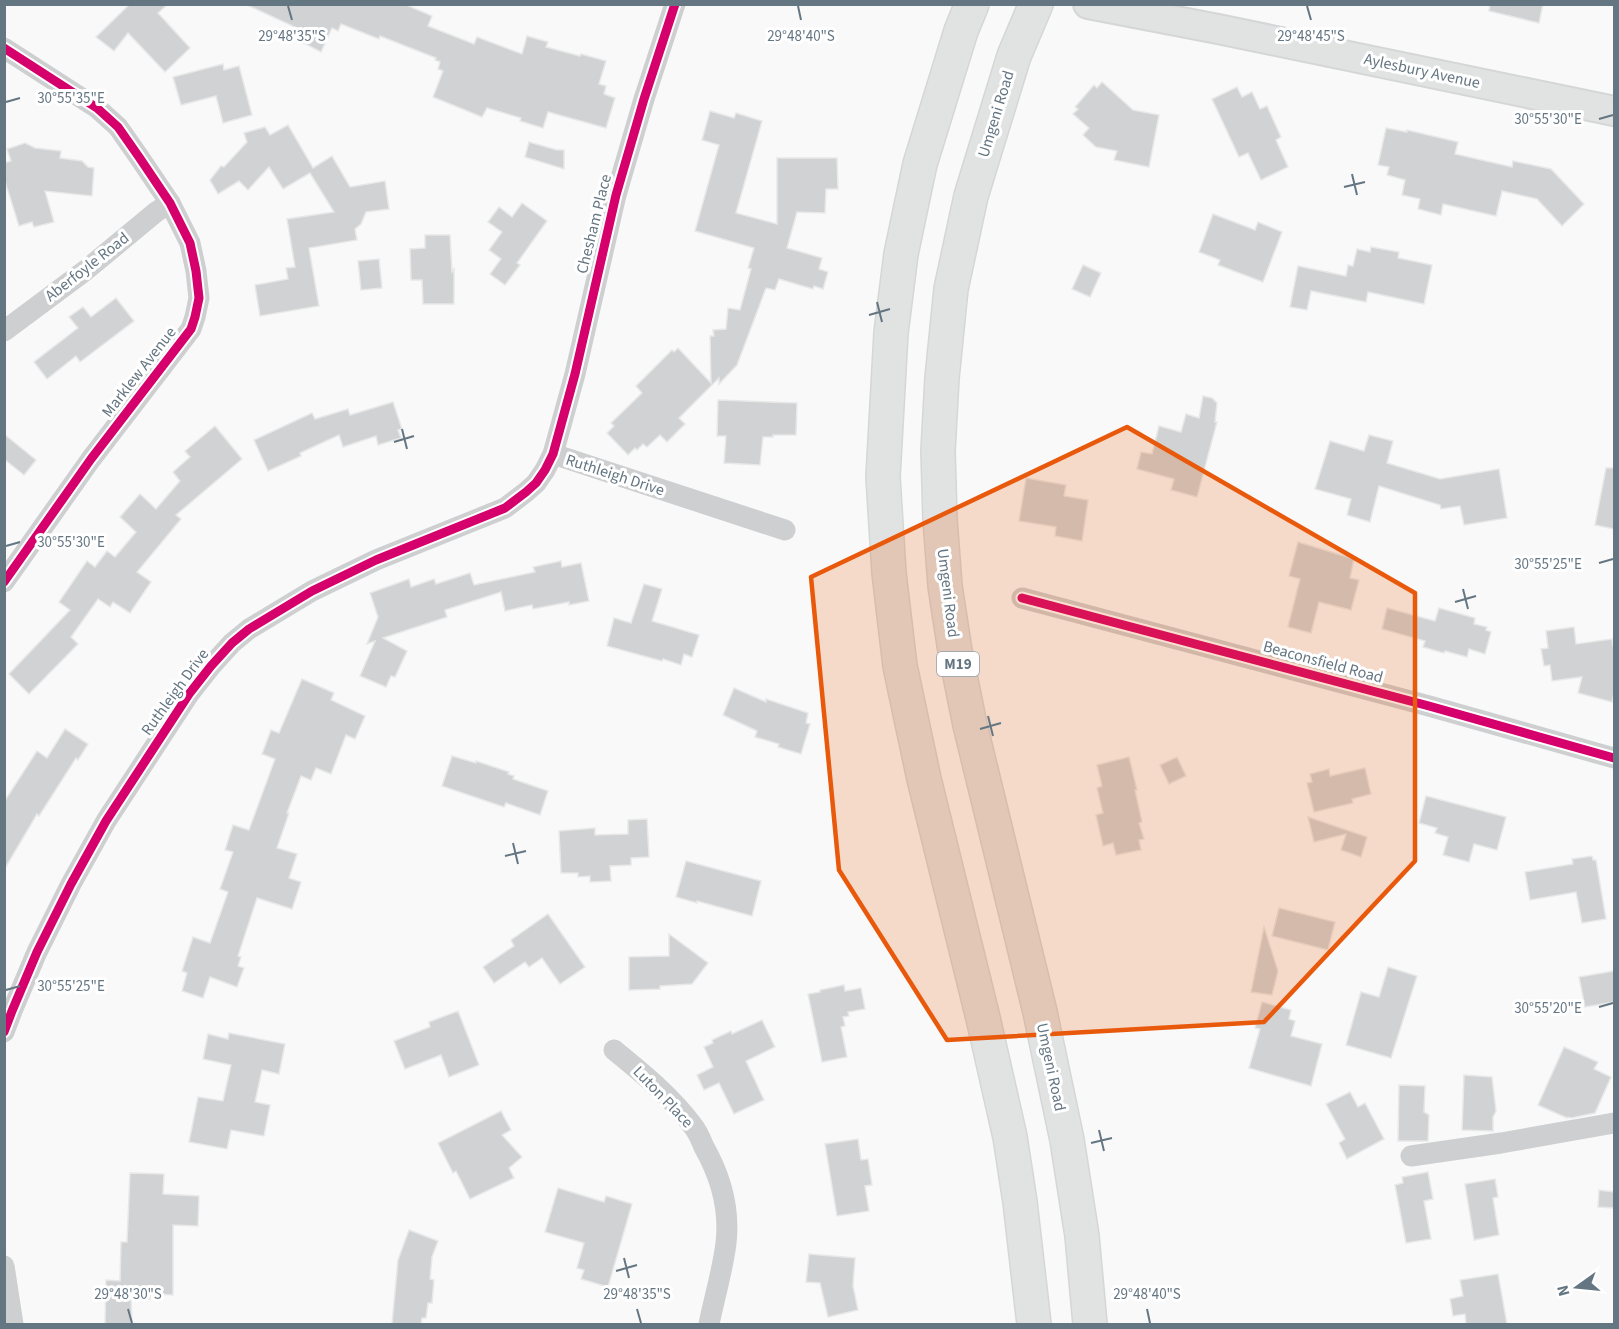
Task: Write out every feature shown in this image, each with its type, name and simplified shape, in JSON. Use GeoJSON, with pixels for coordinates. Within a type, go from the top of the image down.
{"type":"FeatureCollection","features":[{"type":"Feature","properties":{"kind":"highway"},"geometry":{"type":"LineString","coordinates":[[972,4],[961,31],[920,164],[901,254],[891,333],[883,477],[889,573],[900,666],[924,779],[1010,1137],[1022,1212],[1034,1324]]}},
{"type":"Feature","properties":{"kind":"highway","name":"Umgeni Road"},"geometry":{"type":"LineString","coordinates":[[1036,4],[1014,56],[974,185],[951,289],[942,378],[938,451],[940,519],[945,586],[970,725],[1040,1012],[1066,1140],[1082,1236],[1090,1324]]}},
{"type":"Feature","properties":{"kind":"street","name":"Chesham Place"},"geometry":{"type":"LineString","coordinates":[[553,454],[575,374],[616,195],[675,4]]}},
{"type":"Feature","properties":{"kind":"street","name":"Aylesbury Avenue"},"geometry":{"type":"LineString","coordinates":[[1088,4],[1614,111]]}},
{"type":"Feature","properties":{"kind":"street","name":"Marklew Avenue"},"geometry":{"type":"LineString","coordinates":[[4,48],[97,108],[118,127],[170,203],[190,243],[199,298],[191,329],[91,459],[4,582]]}},
{"type":"Feature","properties":{"kind":"street","name":"Aberfoyle Road"},"geometry":{"type":"LineString","coordinates":[[4,331],[170,203]]}},
{"type":"Feature","properties":{"kind":"street","name":"Ruthleigh Drive"},"geometry":{"type":"LineString","coordinates":[[4,1032],[37,952],[106,821],[189,694],[218,658],[249,628],[312,591],[376,560],[506,508],[536,483],[553,454],[785,530]]}},
{"type":"Feature","properties":{"kind":"street","name":"Beaconsfield Road"},"geometry":{"type":"LineString","coordinates":[[1022,598],[1429,706],[1614,758]]}},
{"type":"Feature","properties":{"kind":"street","name":"Luton Place"},"geometry":{"type":"LineString","coordinates":[[614,1050],[656,1085],[693,1126],[713,1162],[723,1188],[727,1215],[726,1244],[709,1324]]}},
{"type":"Feature","properties":{"kind":"street"},"geometry":{"type":"LineString","coordinates":[[1411,1156],[1614,1123]]}},
{"type":"Feature","properties":{"kind":"street"},"geometry":{"type":"LineString","coordinates":[[4,1266],[13,1324]]}},
{"type":"Feature","properties":{"kind":"highlighted area"},"geometry":{"type":"Polygon","coordinates":[[[1127,427],[1415,593],[1415,861],[1264,1022],[947,1040],[839,870],[811,577],[1127,427]]]}},
{"type":"Feature","properties":{"kind":"building"},"geometry":{"type":"Polygon","coordinates":[[[130,4],[168,4],[158,13],[190,48],[165,72],[128,33],[114,51],[96,37],[130,4]]]}},
{"type":"Feature","properties":{"kind":"building"},"geometry":{"type":"Polygon","coordinates":[[[245,4],[404,4],[432,16],[428,26],[474,44],[477,37],[522,54],[527,36],[548,42],[546,47],[606,61],[599,84],[606,86],[604,94],[615,98],[606,128],[548,112],[543,128],[520,121],[521,118],[487,108],[482,117],[433,97],[443,71],[438,69],[440,62],[435,60],[436,58],[380,36],[379,39],[341,24],[338,31],[332,28],[321,52],[290,36],[295,27],[245,4]]]}},
{"type":"Feature","properties":{"kind":"building"},"geometry":{"type":"Polygon","coordinates":[[[1490,4],[1543,4],[1539,23],[1489,11],[1490,4]]]}},
{"type":"Feature","properties":{"kind":"building"},"geometry":{"type":"Polygon","coordinates":[[[223,64],[224,70],[239,66],[252,115],[223,123],[216,96],[181,105],[173,77],[223,64]]]}},
{"type":"Feature","properties":{"kind":"building"},"geometry":{"type":"Polygon","coordinates":[[[1102,82],[1133,110],[1159,115],[1149,167],[1114,160],[1117,151],[1096,147],[1083,135],[1089,128],[1073,114],[1078,109],[1075,107],[1094,85],[1097,88],[1102,82]]]}},
{"type":"Feature","properties":{"kind":"building"},"geometry":{"type":"Polygon","coordinates":[[[1237,87],[1242,97],[1252,92],[1260,109],[1267,106],[1281,137],[1276,140],[1288,167],[1261,180],[1248,153],[1239,157],[1212,99],[1237,87]]]}},
{"type":"Feature","properties":{"kind":"building"},"geometry":{"type":"Polygon","coordinates":[[[710,111],[734,118],[736,113],[762,121],[736,213],[777,224],[777,158],[837,158],[838,189],[826,189],[825,213],[797,212],[787,248],[822,258],[819,269],[828,272],[823,289],[814,286],[813,289],[779,279],[775,290],[766,288],[737,365],[719,384],[719,378],[679,418],[685,424],[667,442],[660,435],[647,447],[643,444],[628,455],[607,433],[614,426],[611,423],[642,393],[636,386],[672,350],[674,352],[678,348],[711,383],[710,336],[714,336],[713,330],[726,329],[728,308],[740,310],[751,269],[748,268],[754,248],[695,231],[719,145],[702,140],[710,111]]]}},
{"type":"Feature","properties":{"kind":"building"},"geometry":{"type":"Polygon","coordinates":[[[288,125],[313,168],[332,156],[350,187],[385,181],[389,209],[366,212],[361,224],[355,229],[357,240],[309,248],[319,306],[260,316],[255,285],[288,279],[286,268],[295,267],[287,219],[334,212],[310,173],[283,189],[269,167],[248,190],[239,181],[218,194],[210,180],[221,166],[224,167],[247,142],[244,133],[265,127],[270,135],[288,125]]]}},
{"type":"Feature","properties":{"kind":"building"},"geometry":{"type":"Polygon","coordinates":[[[1386,128],[1407,132],[1407,130],[1458,142],[1455,154],[1512,167],[1513,161],[1551,169],[1584,204],[1562,226],[1537,199],[1502,191],[1496,216],[1443,204],[1441,215],[1418,209],[1420,199],[1402,195],[1405,180],[1387,175],[1389,167],[1378,165],[1386,128]]]}},
{"type":"Feature","properties":{"kind":"building"},"geometry":{"type":"Polygon","coordinates":[[[529,142],[564,150],[564,169],[525,157],[529,142]]]}},
{"type":"Feature","properties":{"kind":"building"},"geometry":{"type":"Polygon","coordinates":[[[25,143],[35,148],[61,151],[60,158],[82,161],[88,167],[94,168],[92,196],[45,191],[54,222],[34,227],[32,222],[19,226],[4,178],[4,163],[11,161],[7,149],[25,143]]]}},
{"type":"Feature","properties":{"kind":"building"},"geometry":{"type":"Polygon","coordinates":[[[522,203],[547,221],[517,263],[520,265],[505,285],[490,274],[501,259],[489,250],[502,232],[488,222],[499,207],[512,217],[522,203]]]}},
{"type":"Feature","properties":{"kind":"building"},"geometry":{"type":"Polygon","coordinates":[[[1213,214],[1255,230],[1258,222],[1282,232],[1263,282],[1218,265],[1220,260],[1199,252],[1213,214]]]}},
{"type":"Feature","properties":{"kind":"building"},"geometry":{"type":"Polygon","coordinates":[[[425,235],[450,235],[452,272],[454,269],[454,304],[423,304],[422,280],[411,280],[410,249],[425,248],[425,235]]]}},
{"type":"Feature","properties":{"kind":"building"},"geometry":{"type":"Polygon","coordinates":[[[1371,247],[1399,252],[1398,258],[1432,265],[1424,304],[1368,292],[1366,302],[1311,291],[1307,310],[1290,307],[1298,266],[1346,276],[1348,265],[1353,266],[1357,249],[1370,252],[1371,247]]]}},
{"type":"Feature","properties":{"kind":"building"},"geometry":{"type":"Polygon","coordinates":[[[379,259],[382,288],[361,290],[358,261],[379,259]]]}},
{"type":"Feature","properties":{"kind":"building"},"geometry":{"type":"Polygon","coordinates":[[[1083,265],[1101,273],[1090,297],[1072,289],[1083,265]]]}},
{"type":"Feature","properties":{"kind":"building"},"geometry":{"type":"Polygon","coordinates":[[[116,298],[134,321],[80,362],[76,356],[47,379],[34,362],[78,328],[69,317],[83,307],[91,317],[116,298]]]}},
{"type":"Feature","properties":{"kind":"building"},"geometry":{"type":"Polygon","coordinates":[[[1203,396],[1212,398],[1217,403],[1215,422],[1217,422],[1197,497],[1171,490],[1174,479],[1137,469],[1141,452],[1152,454],[1159,426],[1181,432],[1186,414],[1199,418],[1203,396]]]}},
{"type":"Feature","properties":{"kind":"building"},"geometry":{"type":"Polygon","coordinates":[[[718,400],[797,403],[796,435],[763,437],[760,465],[724,463],[726,436],[717,436],[718,400]]]}},
{"type":"Feature","properties":{"kind":"building"},"geometry":{"type":"Polygon","coordinates":[[[393,402],[402,429],[398,430],[401,438],[378,445],[376,436],[343,447],[339,435],[268,471],[254,440],[312,413],[315,419],[348,409],[350,415],[393,402]]]}},
{"type":"Feature","properties":{"kind":"building"},"geometry":{"type":"Polygon","coordinates":[[[215,426],[242,459],[176,515],[181,519],[137,572],[151,582],[130,613],[113,602],[110,607],[98,599],[71,637],[78,644],[29,694],[9,674],[70,610],[59,602],[87,561],[95,567],[107,551],[115,557],[136,532],[120,517],[140,494],[156,509],[180,481],[173,472],[190,457],[185,451],[215,426]]]}},
{"type":"Feature","properties":{"kind":"building"},"geometry":{"type":"Polygon","coordinates":[[[4,434],[36,460],[24,475],[4,459],[4,434]]]}},
{"type":"Feature","properties":{"kind":"building"},"geometry":{"type":"Polygon","coordinates":[[[1369,435],[1393,441],[1387,463],[1440,479],[1499,469],[1507,518],[1464,525],[1460,506],[1441,509],[1440,505],[1379,486],[1370,522],[1347,515],[1351,499],[1315,489],[1330,441],[1364,451],[1369,435]]]}},
{"type":"Feature","properties":{"kind":"building"},"geometry":{"type":"Polygon","coordinates":[[[1606,468],[1614,468],[1614,529],[1595,525],[1606,468]]]}},
{"type":"Feature","properties":{"kind":"building"},"geometry":{"type":"Polygon","coordinates":[[[1026,478],[1066,485],[1064,496],[1088,500],[1082,541],[1055,536],[1056,527],[1019,521],[1026,478]]]}},
{"type":"Feature","properties":{"kind":"building"},"geometry":{"type":"Polygon","coordinates":[[[1298,542],[1354,559],[1350,578],[1359,580],[1351,610],[1319,602],[1311,633],[1288,627],[1300,579],[1289,576],[1298,542]]]}},
{"type":"Feature","properties":{"kind":"building"},"geometry":{"type":"Polygon","coordinates":[[[561,561],[562,567],[581,563],[589,601],[569,605],[569,602],[533,609],[532,605],[505,611],[501,592],[445,610],[447,617],[383,638],[407,651],[395,677],[391,676],[386,687],[360,676],[375,641],[367,644],[378,617],[370,593],[409,579],[411,587],[434,579],[436,584],[470,573],[474,585],[535,572],[533,567],[561,561]]]}},
{"type":"Feature","properties":{"kind":"building"},"geometry":{"type":"Polygon","coordinates":[[[644,584],[662,589],[652,621],[699,635],[692,657],[684,654],[681,665],[607,646],[614,618],[631,623],[644,584]]]}},
{"type":"Feature","properties":{"kind":"building"},"geometry":{"type":"Polygon","coordinates":[[[1387,608],[1435,621],[1439,608],[1475,618],[1474,624],[1487,627],[1486,630],[1491,632],[1485,654],[1469,649],[1467,657],[1445,651],[1444,653],[1423,647],[1425,641],[1382,629],[1387,608]]]}},
{"type":"Feature","properties":{"kind":"building"},"geometry":{"type":"Polygon","coordinates":[[[1574,627],[1576,644],[1612,639],[1614,693],[1612,702],[1578,693],[1582,677],[1552,681],[1550,665],[1544,666],[1541,649],[1548,648],[1546,631],[1574,627]]]}},
{"type":"Feature","properties":{"kind":"building"},"geometry":{"type":"Polygon","coordinates":[[[302,679],[334,693],[331,700],[365,716],[355,739],[346,735],[331,774],[316,768],[311,780],[301,776],[287,813],[289,813],[277,848],[297,854],[289,878],[301,882],[292,909],[257,898],[238,956],[241,957],[238,966],[244,968],[237,987],[210,977],[203,998],[182,991],[187,973],[182,971],[193,937],[210,943],[228,892],[220,889],[233,852],[225,850],[233,825],[249,830],[275,759],[262,754],[271,730],[279,733],[302,679]]]}},
{"type":"Feature","properties":{"kind":"building"},"geometry":{"type":"Polygon","coordinates":[[[734,688],[766,702],[766,699],[808,713],[806,723],[810,724],[801,754],[755,737],[757,731],[723,715],[734,688]]]}},
{"type":"Feature","properties":{"kind":"building"},"geometry":{"type":"Polygon","coordinates":[[[65,729],[88,744],[78,760],[76,758],[39,816],[37,814],[4,870],[4,802],[37,751],[47,758],[65,729]]]}},
{"type":"Feature","properties":{"kind":"building"},"geometry":{"type":"Polygon","coordinates":[[[452,756],[509,772],[508,774],[514,776],[513,779],[548,791],[540,815],[506,803],[504,807],[442,786],[452,756]]]}},
{"type":"Feature","properties":{"kind":"building"},"geometry":{"type":"Polygon","coordinates":[[[1129,757],[1142,822],[1139,823],[1144,839],[1139,840],[1141,850],[1116,855],[1113,843],[1103,846],[1096,815],[1103,813],[1097,788],[1102,786],[1097,765],[1129,757]]]}},
{"type":"Feature","properties":{"kind":"building"},"geometry":{"type":"Polygon","coordinates":[[[1177,757],[1186,776],[1169,784],[1160,765],[1177,757]]]}},
{"type":"Feature","properties":{"kind":"building"},"geometry":{"type":"Polygon","coordinates":[[[1365,768],[1371,794],[1352,799],[1353,803],[1314,812],[1307,783],[1312,782],[1310,774],[1329,769],[1330,776],[1365,768]]]}},
{"type":"Feature","properties":{"kind":"building"},"geometry":{"type":"Polygon","coordinates":[[[1426,796],[1506,817],[1497,850],[1474,844],[1469,862],[1443,855],[1448,837],[1435,833],[1437,828],[1419,823],[1426,796]]]}},
{"type":"Feature","properties":{"kind":"building"},"geometry":{"type":"Polygon","coordinates":[[[1308,817],[1367,837],[1361,857],[1341,850],[1346,834],[1314,842],[1308,817]]]}},
{"type":"Feature","properties":{"kind":"building"},"geometry":{"type":"Polygon","coordinates":[[[647,819],[649,857],[631,858],[631,865],[610,866],[611,881],[590,882],[590,876],[578,877],[578,873],[561,873],[559,831],[595,828],[595,835],[628,834],[628,820],[647,819]]]}},
{"type":"Feature","properties":{"kind":"building"},"geometry":{"type":"Polygon","coordinates":[[[1592,856],[1593,860],[1596,860],[1606,919],[1582,923],[1576,892],[1530,900],[1525,872],[1573,864],[1572,859],[1592,856]]]}},
{"type":"Feature","properties":{"kind":"building"},"geometry":{"type":"Polygon","coordinates":[[[686,861],[761,881],[752,916],[676,897],[686,861]]]}},
{"type":"Feature","properties":{"kind":"building"},"geometry":{"type":"Polygon","coordinates":[[[1279,908],[1335,922],[1328,950],[1272,936],[1279,908]]]}},
{"type":"Feature","properties":{"kind":"building"},"geometry":{"type":"Polygon","coordinates":[[[548,914],[585,967],[560,984],[542,958],[529,967],[525,962],[494,983],[483,967],[514,946],[511,940],[548,914]]]}},
{"type":"Feature","properties":{"kind":"building"},"geometry":{"type":"Polygon","coordinates":[[[1264,927],[1278,971],[1272,995],[1251,992],[1264,927]]]}},
{"type":"Feature","properties":{"kind":"building"},"geometry":{"type":"Polygon","coordinates":[[[669,934],[708,963],[692,984],[660,986],[660,989],[629,990],[629,957],[669,956],[669,934]]]}},
{"type":"Feature","properties":{"kind":"building"},"geometry":{"type":"Polygon","coordinates":[[[1388,967],[1417,976],[1391,1058],[1346,1045],[1361,992],[1379,997],[1388,967]]]}},
{"type":"Feature","properties":{"kind":"building"},"geometry":{"type":"Polygon","coordinates":[[[1614,971],[1614,1002],[1585,1007],[1579,977],[1614,971]]]}},
{"type":"Feature","properties":{"kind":"building"},"geometry":{"type":"Polygon","coordinates":[[[844,985],[845,991],[861,988],[865,1009],[848,1012],[849,1016],[843,1017],[845,1026],[841,1027],[847,1057],[822,1062],[808,994],[844,985]]]}},
{"type":"Feature","properties":{"kind":"building"},"geometry":{"type":"Polygon","coordinates":[[[1262,1002],[1291,1010],[1289,1019],[1295,1021],[1291,1036],[1322,1044],[1311,1086],[1249,1068],[1260,1029],[1255,1028],[1262,1002]]]}},
{"type":"Feature","properties":{"kind":"building"},"geometry":{"type":"Polygon","coordinates":[[[458,1011],[479,1065],[449,1077],[441,1055],[405,1069],[394,1041],[430,1027],[429,1022],[458,1011]]]}},
{"type":"Feature","properties":{"kind":"building"},"geometry":{"type":"Polygon","coordinates":[[[762,1020],[775,1047],[746,1061],[764,1100],[734,1114],[719,1083],[704,1090],[697,1075],[713,1067],[704,1047],[713,1043],[712,1040],[731,1031],[732,1034],[762,1020]]]}},
{"type":"Feature","properties":{"kind":"building"},"geometry":{"type":"Polygon","coordinates":[[[229,1033],[285,1044],[279,1074],[262,1070],[255,1102],[270,1105],[264,1136],[231,1130],[227,1149],[189,1142],[198,1097],[223,1101],[231,1065],[203,1059],[208,1034],[228,1039],[229,1033]]]}},
{"type":"Feature","properties":{"kind":"building"},"geometry":{"type":"Polygon","coordinates":[[[1564,1047],[1598,1062],[1594,1069],[1611,1077],[1595,1113],[1567,1118],[1538,1105],[1564,1047]]]}},
{"type":"Feature","properties":{"kind":"building"},"geometry":{"type":"Polygon","coordinates":[[[1464,1075],[1492,1077],[1496,1111],[1493,1117],[1493,1131],[1462,1130],[1464,1075]]]}},
{"type":"Feature","properties":{"kind":"building"},"geometry":{"type":"Polygon","coordinates":[[[1399,1085],[1425,1086],[1424,1112],[1429,1115],[1428,1141],[1398,1141],[1399,1085]]]}},
{"type":"Feature","properties":{"kind":"building"},"geometry":{"type":"Polygon","coordinates":[[[1350,1092],[1358,1107],[1365,1103],[1384,1139],[1347,1159],[1339,1143],[1345,1139],[1326,1104],[1350,1092]]]}},
{"type":"Feature","properties":{"kind":"building"},"geometry":{"type":"Polygon","coordinates":[[[501,1111],[511,1130],[502,1135],[522,1157],[509,1168],[514,1178],[470,1199],[456,1171],[453,1173],[438,1143],[501,1111]]]}},
{"type":"Feature","properties":{"kind":"building"},"geometry":{"type":"Polygon","coordinates":[[[858,1139],[861,1160],[868,1159],[872,1185],[865,1186],[869,1211],[837,1216],[825,1144],[858,1139]]]}},
{"type":"Feature","properties":{"kind":"building"},"geometry":{"type":"Polygon","coordinates":[[[1428,1172],[1433,1199],[1424,1201],[1431,1239],[1406,1243],[1395,1185],[1403,1183],[1402,1177],[1428,1172]]]}},
{"type":"Feature","properties":{"kind":"building"},"geometry":{"type":"Polygon","coordinates":[[[130,1173],[164,1174],[163,1194],[199,1196],[198,1226],[173,1225],[173,1295],[150,1294],[150,1299],[131,1299],[132,1324],[105,1324],[106,1280],[120,1281],[121,1242],[127,1242],[130,1173]]]}},
{"type":"Feature","properties":{"kind":"building"},"geometry":{"type":"Polygon","coordinates":[[[1495,1179],[1498,1197],[1493,1198],[1499,1235],[1474,1240],[1465,1184],[1495,1179]]]}},
{"type":"Feature","properties":{"kind":"building"},"geometry":{"type":"Polygon","coordinates":[[[558,1188],[604,1202],[606,1196],[632,1204],[608,1287],[581,1279],[584,1270],[577,1268],[584,1243],[545,1232],[558,1188]]]}},
{"type":"Feature","properties":{"kind":"building"},"geometry":{"type":"Polygon","coordinates":[[[1599,1190],[1614,1192],[1614,1208],[1598,1207],[1599,1190]]]}},
{"type":"Feature","properties":{"kind":"building"},"geometry":{"type":"Polygon","coordinates":[[[409,1230],[438,1241],[432,1257],[430,1279],[434,1280],[432,1303],[428,1303],[426,1318],[422,1318],[421,1324],[392,1324],[398,1260],[409,1230]]]}},
{"type":"Feature","properties":{"kind":"building"},"geometry":{"type":"Polygon","coordinates":[[[809,1254],[855,1258],[853,1286],[858,1310],[828,1317],[820,1283],[806,1282],[809,1254]]]}},
{"type":"Feature","properties":{"kind":"building"},"geometry":{"type":"Polygon","coordinates":[[[1498,1274],[1507,1324],[1466,1324],[1465,1314],[1453,1316],[1450,1299],[1463,1296],[1460,1280],[1498,1274]]]}},
{"type":"Feature","properties":{"kind":"cycle path"},"geometry":{"type":"LineString","coordinates":[[4,1032],[37,952],[106,821],[189,694],[232,643],[249,629],[312,591],[376,560],[505,508],[536,483],[545,470],[553,454],[575,374],[616,195],[675,4]]}},
{"type":"Feature","properties":{"kind":"cycle path"},"geometry":{"type":"LineString","coordinates":[[4,48],[97,108],[118,127],[170,203],[190,243],[199,298],[191,329],[91,459],[4,582]]}},
{"type":"Feature","properties":{"kind":"cycle path"},"geometry":{"type":"LineString","coordinates":[[1022,598],[1429,706],[1614,758]]}}]}
